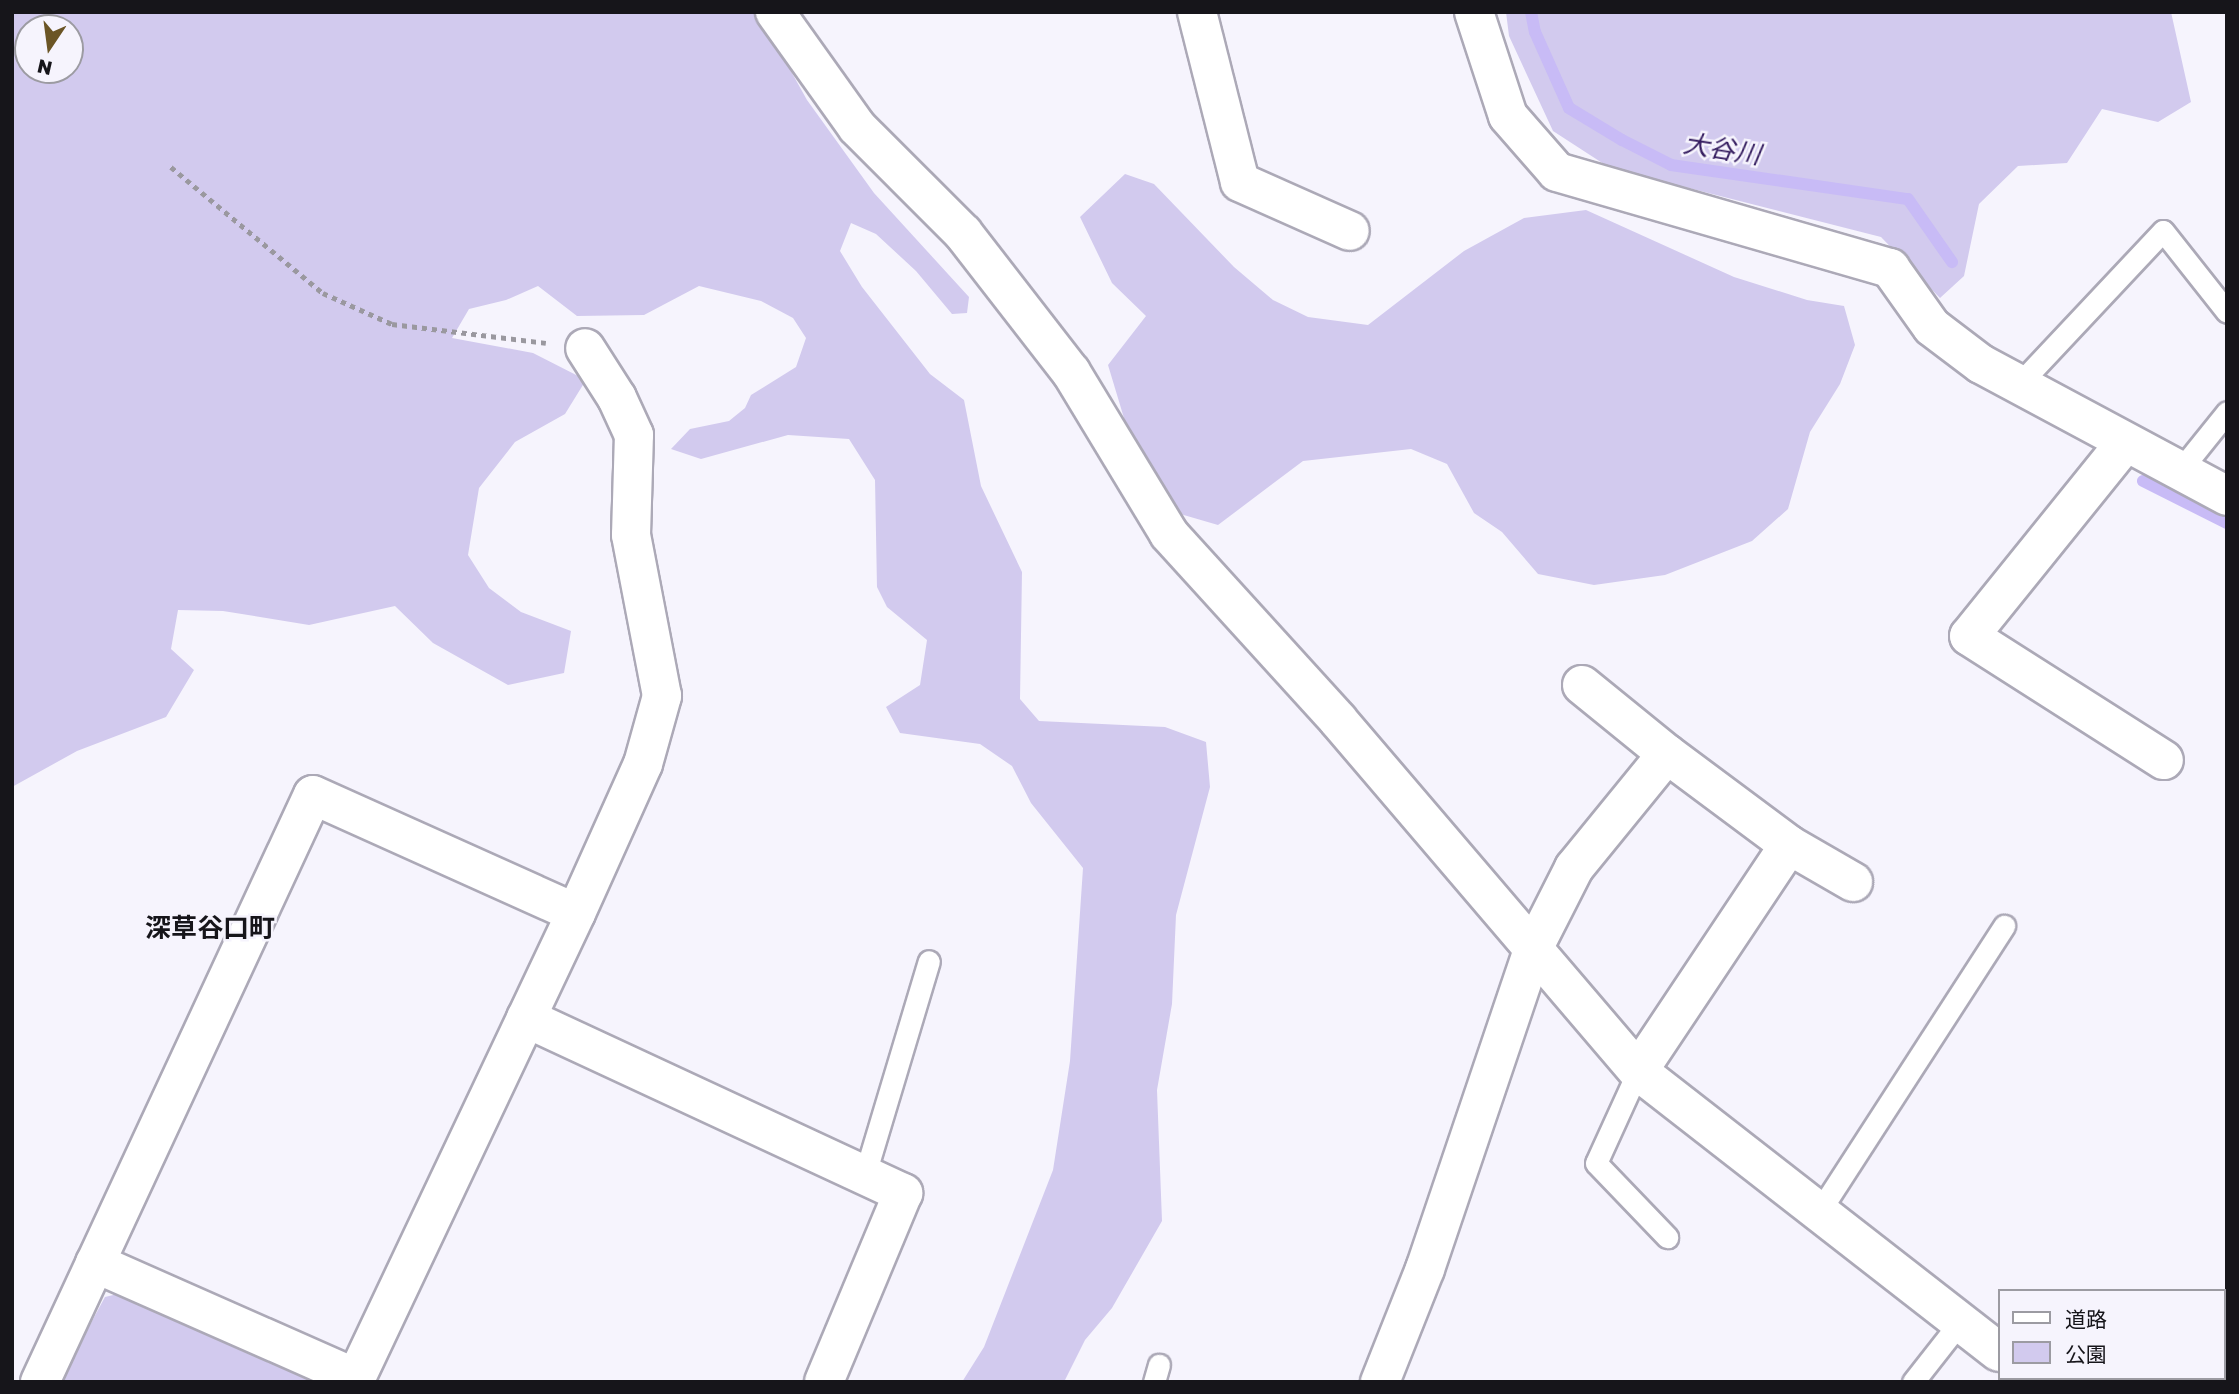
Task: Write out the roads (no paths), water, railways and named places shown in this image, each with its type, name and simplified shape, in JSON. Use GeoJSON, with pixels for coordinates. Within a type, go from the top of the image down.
{"type":"FeatureCollection","features":[{"type":"Feature","properties":{"kind":"street"},"geometry":{"type":"LineString","coordinates":[[775,12],[857,127],[963,233],[1071,372],[1169,534],[1534,947],[1638,1071],[1997,1350]]}},
{"type":"Feature","properties":{"kind":"street"},"geometry":{"type":"LineString","coordinates":[[1197,12],[1240,182],[1350,231]]}},
{"type":"Feature","properties":{"kind":"street"},"geometry":{"type":"LineString","coordinates":[[1474,12],[1508,116],[1557,172],[1890,268],[1932,327],[1981,364],[2021,382],[2116,455],[2178,473],[2227,496]]}},
{"type":"Feature","properties":{"kind":"street"},"geometry":{"type":"LineString","coordinates":[[95,1263],[355,1380],[576,913],[643,764],[662,695],[631,536],[634,435],[617,398],[585,348]]}},
{"type":"Feature","properties":{"kind":"street"},"geometry":{"type":"LineString","coordinates":[[2116,455],[1969,636],[2164,760]]}},
{"type":"Feature","properties":{"kind":"street"},"geometry":{"type":"LineString","coordinates":[[1582,685],[1667,754],[1789,845],[1853,882]]}},
{"type":"Feature","properties":{"kind":"street"},"geometry":{"type":"LineString","coordinates":[[1380,1382],[1425,1269],[1534,947],[1574,868],[1667,754]]}},
{"type":"Feature","properties":{"kind":"street"},"geometry":{"type":"LineString","coordinates":[[40,1382],[313,795],[576,913]]}},
{"type":"Feature","properties":{"kind":"street"},"geometry":{"type":"LineString","coordinates":[[1638,1071],[1789,845]]}},
{"type":"Feature","properties":{"kind":"street"},"geometry":{"type":"LineString","coordinates":[[526,1018],[903,1193],[824,1382]]}},
{"type":"Feature","properties":{"kind":"lane"},"geometry":{"type":"LineString","coordinates":[[2021,382],[2163,231],[2227,312]]}},
{"type":"Feature","properties":{"kind":"lane"},"geometry":{"type":"LineString","coordinates":[[2178,473],[2227,412]]}},
{"type":"Feature","properties":{"kind":"lane"},"geometry":{"type":"LineString","coordinates":[[1819,1212],[2004,926]]}},
{"type":"Feature","properties":{"kind":"lane"},"geometry":{"type":"LineString","coordinates":[[865,1174],[929,961]]}},
{"type":"Feature","properties":{"kind":"lane"},"geometry":{"type":"LineString","coordinates":[[1638,1071],[1596,1163],[1667,1237]]}},
{"type":"Feature","properties":{"kind":"lane"},"geometry":{"type":"LineString","coordinates":[[1913,1382],[1960,1322]]}},
{"type":"Feature","properties":{"kind":"waterway","name":"大谷川"},"geometry":{"type":"LineString","coordinates":[[1531,12],[1535,32],[1569,108],[1622,140],[1671,165],[1908,199],[1952,262]]}},
{"type":"Feature","properties":{"kind":"waterway","name":"大谷川"},"geometry":{"type":"LineString","coordinates":[[2143,481],[2227,523]]}},
{"type":"Feature","properties":{"kind":"district","name":"深草谷口町"},"geometry":{"type":"Point","coordinates":[210,928]}}]}
